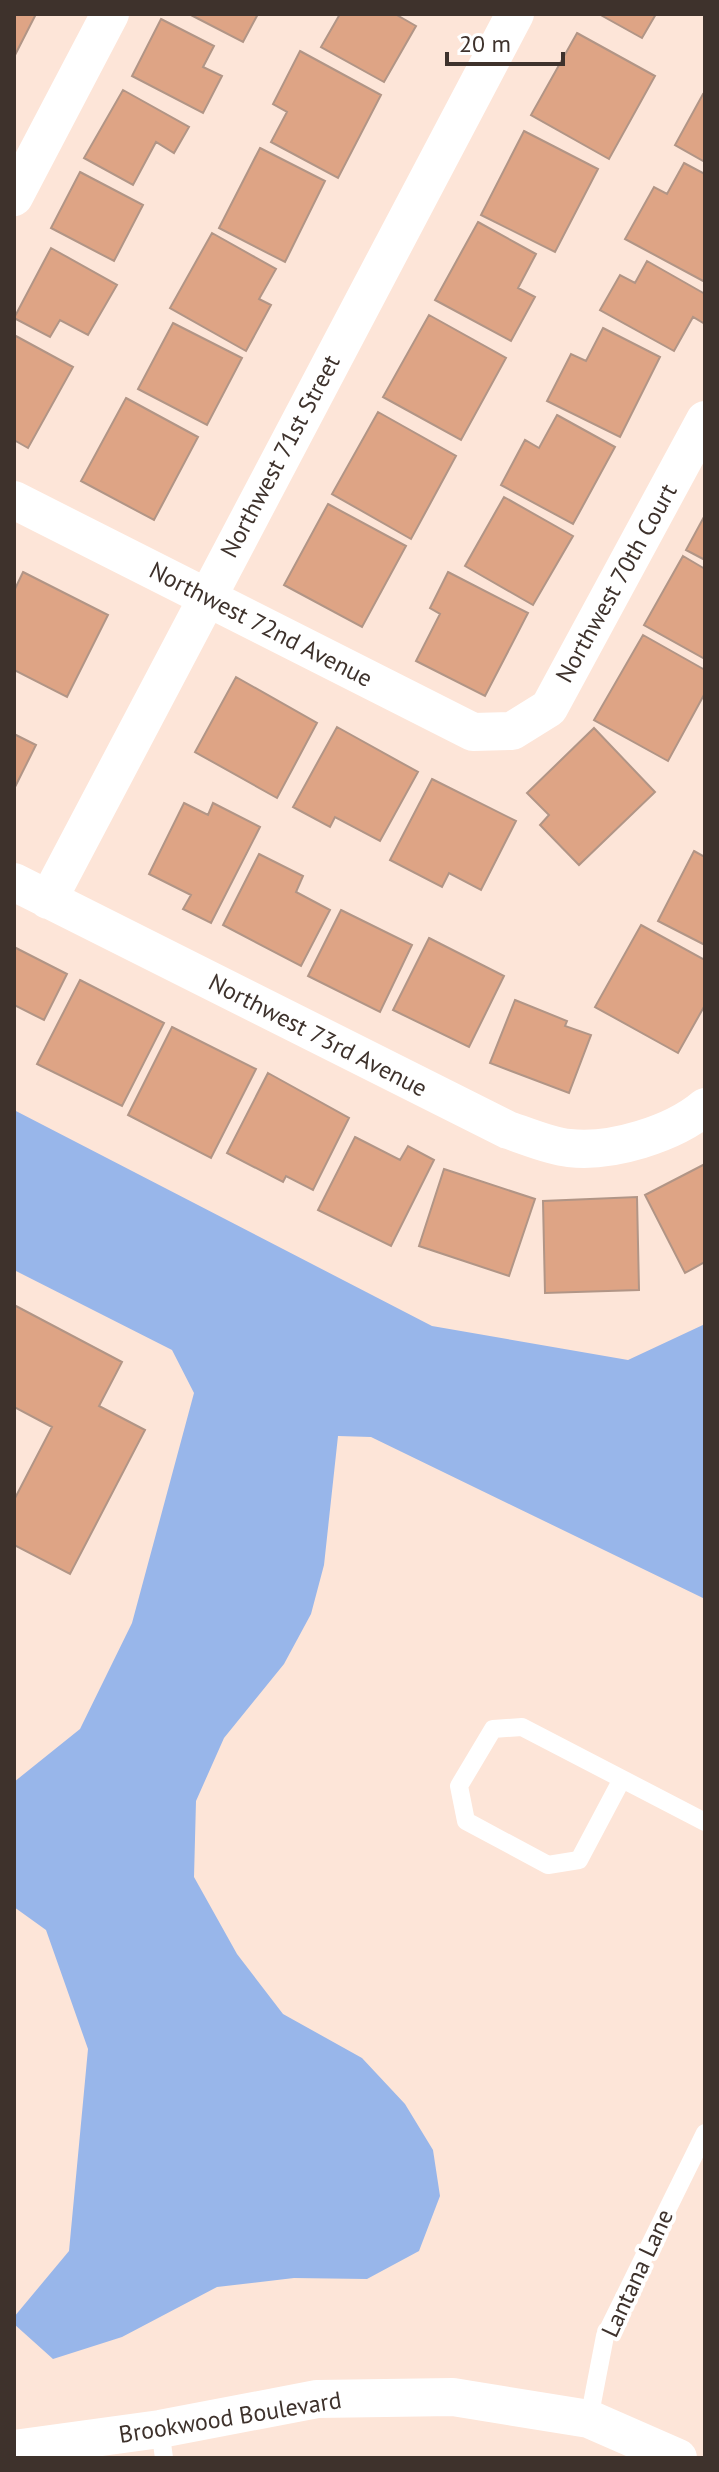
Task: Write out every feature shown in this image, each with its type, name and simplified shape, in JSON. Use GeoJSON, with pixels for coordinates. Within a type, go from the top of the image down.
{"type":"FeatureCollection","features":[{"type":"Feature","properties":{"kind":"street"},"geometry":{"type":"LineString","coordinates":[[14,197],[110,14]]}},
{"type":"Feature","properties":{"kind":"street","name":"Northwest 71st Street"},"geometry":{"type":"LineString","coordinates":[[48,900],[515,14]]}},
{"type":"Feature","properties":{"kind":"street","name":"Northwest 70th Court"},"geometry":{"type":"LineString","coordinates":[[512,731],[549,708],[705,420]]}},
{"type":"Feature","properties":{"kind":"street","name":"Northwest 72nd Avenue"},"geometry":{"type":"LineString","coordinates":[[14,500],[473,732],[512,731]]}},
{"type":"Feature","properties":{"kind":"street","name":"Northwest 73rd Avenue"},"geometry":{"type":"LineString","coordinates":[[14,882],[508,1130],[569,1148],[632,1143],[690,1120],[705,1107]]}},
{"type":"Feature","properties":{"kind":"street","name":"Brookwood Boulevard"},"geometry":{"type":"LineString","coordinates":[[14,2449],[162,2444],[317,2399],[453,2397],[589,2419],[678,2458]]}},
{"type":"Feature","properties":{"kind":"lane"},"geometry":{"type":"LineString","coordinates":[[622,1779],[579,1860],[548,1865],[466,1821],[459,1786],[493,1729],[522,1727],[705,1822]]}},
{"type":"Feature","properties":{"kind":"lane","name":"Lantana Lane"},"geometry":{"type":"LineString","coordinates":[[589,2419],[605,2336],[697,2168],[705,2133]]}},
{"type":"Feature","properties":{"kind":"water"},"geometry":{"type":"Polygon","coordinates":[[[14,1110],[432,1326],[628,1360],[705,1324],[705,1599],[371,1437],[338,1436],[324,1565],[311,1614],[284,1664],[224,1738],[196,1801],[194,1877],[237,1954],[283,2014],[362,2058],[405,2104],[433,2150],[440,2196],[419,2251],[367,2279],[294,2278],[217,2287],[122,2337],[53,2359],[14,2324],[14,2317],[69,2251],[88,2049],[46,1930],[14,1907],[14,1782],[80,1729],[132,1623],[194,1393],[172,1350],[14,1270],[14,1110]]]}},
{"type":"Feature","properties":{"kind":"building"},"geometry":{"type":"Polygon","coordinates":[[[14,14],[36,14],[14,57],[14,14]]]}},
{"type":"Feature","properties":{"kind":"building"},"geometry":{"type":"Polygon","coordinates":[[[189,14],[258,14],[243,42],[189,14]]]}},
{"type":"Feature","properties":{"kind":"building"},"geometry":{"type":"Polygon","coordinates":[[[340,14],[395,14],[416,26],[384,82],[321,47],[340,14]]]}},
{"type":"Feature","properties":{"kind":"building"},"geometry":{"type":"Polygon","coordinates":[[[599,14],[656,14],[642,38],[599,14]]]}},
{"type":"Feature","properties":{"kind":"building"},"geometry":{"type":"Polygon","coordinates":[[[161,19],[214,46],[203,67],[222,76],[203,113],[132,76],[161,19]]]}},
{"type":"Feature","properties":{"kind":"building"},"geometry":{"type":"Polygon","coordinates":[[[577,33],[655,76],[609,159],[531,115],[577,33]]]}},
{"type":"Feature","properties":{"kind":"building"},"geometry":{"type":"Polygon","coordinates":[[[300,51],[381,95],[338,178],[271,142],[287,112],[273,104],[300,51]]]}},
{"type":"Feature","properties":{"kind":"building"},"geometry":{"type":"Polygon","coordinates":[[[123,90],[189,127],[174,153],[156,142],[133,185],[84,158],[123,90]]]}},
{"type":"Feature","properties":{"kind":"building"},"geometry":{"type":"Polygon","coordinates":[[[705,95],[705,162],[675,145],[705,95]]]}},
{"type":"Feature","properties":{"kind":"building"},"geometry":{"type":"Polygon","coordinates":[[[524,131],[598,169],[555,252],[481,215],[524,131]]]}},
{"type":"Feature","properties":{"kind":"building"},"geometry":{"type":"Polygon","coordinates":[[[260,148],[325,181],[285,262],[219,228],[260,148]]]}},
{"type":"Feature","properties":{"kind":"building"},"geometry":{"type":"Polygon","coordinates":[[[684,163],[705,174],[705,282],[625,239],[654,187],[667,194],[684,163]]]}},
{"type":"Feature","properties":{"kind":"building"},"geometry":{"type":"Polygon","coordinates":[[[80,172],[143,205],[114,261],[51,228],[80,172]]]}},
{"type":"Feature","properties":{"kind":"building"},"geometry":{"type":"Polygon","coordinates":[[[478,222],[536,254],[518,288],[535,297],[511,341],[435,300],[478,222]]]}},
{"type":"Feature","properties":{"kind":"building"},"geometry":{"type":"Polygon","coordinates":[[[212,233],[276,269],[259,299],[271,305],[246,351],[170,308],[212,233]]]}},
{"type":"Feature","properties":{"kind":"building"},"geometry":{"type":"Polygon","coordinates":[[[51,248],[117,285],[88,335],[60,320],[50,337],[14,318],[51,248]]]}},
{"type":"Feature","properties":{"kind":"building"},"geometry":{"type":"Polygon","coordinates":[[[647,261],[705,294],[705,324],[693,317],[674,351],[600,310],[620,275],[635,283],[647,261]]]}},
{"type":"Feature","properties":{"kind":"building"},"geometry":{"type":"Polygon","coordinates":[[[429,315],[506,358],[461,440],[383,397],[429,315]]]}},
{"type":"Feature","properties":{"kind":"building"},"geometry":{"type":"Polygon","coordinates":[[[173,323],[242,358],[207,425],[138,389],[173,323]]]}},
{"type":"Feature","properties":{"kind":"building"},"geometry":{"type":"Polygon","coordinates":[[[603,328],[660,357],[620,437],[547,401],[571,354],[586,361],[603,328]]]}},
{"type":"Feature","properties":{"kind":"building"},"geometry":{"type":"Polygon","coordinates":[[[14,335],[73,367],[28,448],[14,440],[14,335]]]}},
{"type":"Feature","properties":{"kind":"building"},"geometry":{"type":"Polygon","coordinates":[[[126,398],[198,437],[154,520],[81,481],[126,398]]]}},
{"type":"Feature","properties":{"kind":"building"},"geometry":{"type":"Polygon","coordinates":[[[378,412],[456,456],[411,539],[332,494],[378,412]]]}},
{"type":"Feature","properties":{"kind":"building"},"geometry":{"type":"Polygon","coordinates":[[[557,415],[615,447],[573,524],[501,485],[525,440],[539,448],[557,415]]]}},
{"type":"Feature","properties":{"kind":"building"},"geometry":{"type":"Polygon","coordinates":[[[504,497],[573,536],[533,605],[465,566],[504,497]]]}},
{"type":"Feature","properties":{"kind":"building"},"geometry":{"type":"Polygon","coordinates":[[[328,504],[406,546],[362,627],[284,585],[328,504]]]}},
{"type":"Feature","properties":{"kind":"building"},"geometry":{"type":"Polygon","coordinates":[[[705,515],[705,560],[686,550],[705,515]]]}},
{"type":"Feature","properties":{"kind":"building"},"geometry":{"type":"Polygon","coordinates":[[[683,556],[705,569],[705,659],[644,625],[683,556]]]}},
{"type":"Feature","properties":{"kind":"building"},"geometry":{"type":"Polygon","coordinates":[[[23,572],[108,615],[67,697],[14,670],[14,591],[23,572]]]}},
{"type":"Feature","properties":{"kind":"building"},"geometry":{"type":"Polygon","coordinates":[[[448,572],[528,613],[485,696],[416,661],[440,614],[430,608],[448,572]]]}},
{"type":"Feature","properties":{"kind":"building"},"geometry":{"type":"Polygon","coordinates":[[[643,635],[705,670],[705,693],[668,761],[594,720],[643,635]]]}},
{"type":"Feature","properties":{"kind":"building"},"geometry":{"type":"Polygon","coordinates":[[[236,677],[317,723],[277,798],[195,752],[236,677]]]}},
{"type":"Feature","properties":{"kind":"building"},"geometry":{"type":"Polygon","coordinates":[[[337,727],[418,772],[380,841],[335,817],[330,827],[293,807],[337,727]]]}},
{"type":"Feature","properties":{"kind":"building"},"geometry":{"type":"Polygon","coordinates":[[[594,728],[655,792],[579,865],[540,825],[549,815],[527,793],[594,728]]]}},
{"type":"Feature","properties":{"kind":"building"},"geometry":{"type":"Polygon","coordinates":[[[14,734],[36,745],[14,789],[14,734]]]}},
{"type":"Feature","properties":{"kind":"building"},"geometry":{"type":"Polygon","coordinates":[[[432,779],[516,821],[481,890],[449,873],[442,887],[390,860],[432,779]]]}},
{"type":"Feature","properties":{"kind":"building"},"geometry":{"type":"Polygon","coordinates":[[[184,803],[208,815],[213,803],[260,827],[211,923],[183,909],[191,895],[149,874],[184,803]]]}},
{"type":"Feature","properties":{"kind":"building"},"geometry":{"type":"Polygon","coordinates":[[[694,851],[705,857],[705,945],[658,921],[694,851]]]}},
{"type":"Feature","properties":{"kind":"building"},"geometry":{"type":"Polygon","coordinates":[[[259,854],[303,876],[296,892],[330,910],[301,966],[223,925],[259,854]]]}},
{"type":"Feature","properties":{"kind":"building"},"geometry":{"type":"Polygon","coordinates":[[[341,910],[412,945],[380,1012],[308,976],[341,910]]]}},
{"type":"Feature","properties":{"kind":"building"},"geometry":{"type":"Polygon","coordinates":[[[641,925],[705,960],[705,1005],[678,1053],[595,1007],[641,925]]]}},
{"type":"Feature","properties":{"kind":"building"},"geometry":{"type":"Polygon","coordinates":[[[429,938],[504,976],[469,1047],[393,1010],[429,938]]]}},
{"type":"Feature","properties":{"kind":"building"},"geometry":{"type":"Polygon","coordinates":[[[14,947],[67,974],[44,1020],[14,1005],[14,947]]]}},
{"type":"Feature","properties":{"kind":"building"},"geometry":{"type":"Polygon","coordinates":[[[80,980],[164,1023],[122,1106],[37,1064],[80,980]]]}},
{"type":"Feature","properties":{"kind":"building"},"geometry":{"type":"Polygon","coordinates":[[[515,1000],[567,1021],[565,1026],[591,1035],[569,1093],[490,1063],[515,1000]]]}},
{"type":"Feature","properties":{"kind":"building"},"geometry":{"type":"Polygon","coordinates":[[[172,1027],[256,1069],[211,1158],[128,1115],[172,1027]]]}},
{"type":"Feature","properties":{"kind":"building"},"geometry":{"type":"Polygon","coordinates":[[[268,1073],[349,1118],[313,1190],[286,1176],[283,1182],[227,1153],[268,1073]]]}},
{"type":"Feature","properties":{"kind":"building"},"geometry":{"type":"Polygon","coordinates":[[[355,1137],[400,1160],[408,1146],[434,1160],[391,1246],[318,1210],[355,1137]]]}},
{"type":"Feature","properties":{"kind":"building"},"geometry":{"type":"Polygon","coordinates":[[[705,1164],[705,1262],[685,1273],[645,1195],[705,1164]]]}},
{"type":"Feature","properties":{"kind":"building"},"geometry":{"type":"Polygon","coordinates":[[[444,1169],[535,1199],[509,1276],[419,1246],[444,1169]]]}},
{"type":"Feature","properties":{"kind":"building"},"geometry":{"type":"Polygon","coordinates":[[[637,1197],[639,1290],[545,1293],[543,1201],[637,1197]]]}},
{"type":"Feature","properties":{"kind":"building"},"geometry":{"type":"Polygon","coordinates":[[[14,1305],[122,1362],[99,1406],[145,1430],[70,1574],[14,1545],[14,1500],[52,1427],[14,1407],[14,1305]]]}}]}
